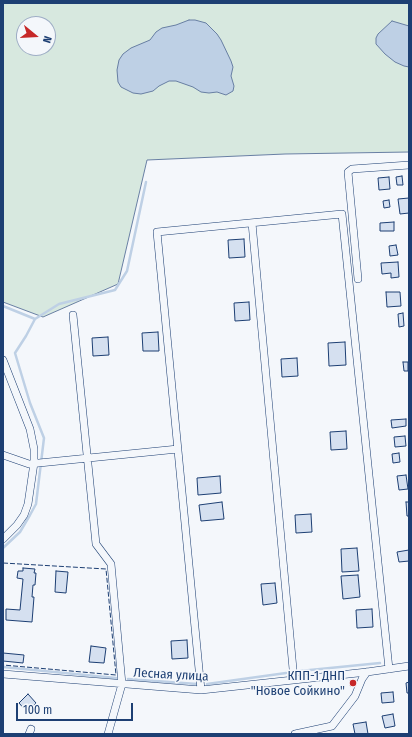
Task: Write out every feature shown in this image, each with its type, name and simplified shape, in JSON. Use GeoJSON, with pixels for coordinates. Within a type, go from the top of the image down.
{"type":"FeatureCollection","features":[{"type":"Feature","properties":{"kind":"street"},"geometry":{"type":"LineString","coordinates":[[358,279],[348,172],[352,169],[409,165]]}},
{"type":"Feature","properties":{"kind":"street"},"geometry":{"type":"LineString","coordinates":[[201,690],[157,232],[342,214],[389,669]]}},
{"type":"Feature","properties":{"kind":"street"},"geometry":{"type":"LineString","coordinates":[[252,223],[294,680]]}},
{"type":"Feature","properties":{"kind":"street"},"geometry":{"type":"LineString","coordinates":[[73,315],[96,544],[111,564],[122,684],[108,734]]}},
{"type":"Feature","properties":{"kind":"street"},"geometry":{"type":"LineString","coordinates":[[3,360],[30,429],[34,449],[34,463],[28,504],[24,515],[17,525],[3,539]]}},
{"type":"Feature","properties":{"kind":"street"},"geometry":{"type":"LineString","coordinates":[[3,455],[29,464],[178,449]]}},
{"type":"Feature","properties":{"kind":"street","name":"Лесная улица"},"geometry":{"type":"LineString","coordinates":[[3,674],[201,690],[409,666]]}},
{"type":"Feature","properties":{"kind":"street"},"geometry":{"type":"LineString","coordinates":[[294,734],[332,726],[355,696],[362,679],[367,672]]}},
{"type":"Feature","properties":{"kind":"street"},"geometry":{"type":"LineString","coordinates":[[332,726],[333,734]]}},
{"type":"Feature","properties":{"kind":"shaded area"},"geometry":{"type":"Polygon","coordinates":[[[3,3],[409,3],[409,152],[285,154],[147,160],[118,284],[43,317],[3,302],[3,3]]]}},
{"type":"Feature","properties":{"kind":"water"},"geometry":{"type":"Polygon","coordinates":[[[189,20],[206,23],[221,40],[233,67],[231,76],[234,86],[233,91],[226,95],[217,92],[201,92],[193,87],[176,81],[169,81],[153,91],[141,94],[133,93],[121,87],[118,82],[117,70],[119,60],[123,54],[131,48],[150,40],[156,32],[162,28],[189,20]]]}},
{"type":"Feature","properties":{"kind":"water"},"geometry":{"type":"Polygon","coordinates":[[[392,21],[409,26],[409,67],[395,62],[376,44],[378,34],[392,21]]]}},
{"type":"Feature","properties":{"kind":"building"},"geometry":{"type":"Polygon","coordinates":[[[402,176],[403,185],[397,185],[396,177],[402,176]]]}},
{"type":"Feature","properties":{"kind":"building"},"geometry":{"type":"Polygon","coordinates":[[[389,177],[390,189],[379,190],[378,178],[389,177]]]}},
{"type":"Feature","properties":{"kind":"building"},"geometry":{"type":"Polygon","coordinates":[[[409,198],[409,213],[400,214],[398,199],[409,198]]]}},
{"type":"Feature","properties":{"kind":"building"},"geometry":{"type":"Polygon","coordinates":[[[389,200],[390,207],[384,208],[383,201],[389,200]]]}},
{"type":"Feature","properties":{"kind":"building"},"geometry":{"type":"Polygon","coordinates":[[[394,222],[394,231],[380,231],[380,223],[394,222]]]}},
{"type":"Feature","properties":{"kind":"building"},"geometry":{"type":"Polygon","coordinates":[[[244,239],[245,257],[229,258],[228,240],[244,239]]]}},
{"type":"Feature","properties":{"kind":"building"},"geometry":{"type":"Polygon","coordinates":[[[396,245],[398,255],[390,256],[389,246],[396,245]]]}},
{"type":"Feature","properties":{"kind":"building"},"geometry":{"type":"Polygon","coordinates":[[[398,262],[399,277],[391,278],[391,273],[382,274],[381,263],[398,262]]]}},
{"type":"Feature","properties":{"kind":"building"},"geometry":{"type":"Polygon","coordinates":[[[386,292],[400,292],[401,306],[387,307],[386,292]]]}},
{"type":"Feature","properties":{"kind":"building"},"geometry":{"type":"Polygon","coordinates":[[[249,302],[250,320],[235,321],[234,303],[249,302]]]}},
{"type":"Feature","properties":{"kind":"building"},"geometry":{"type":"Polygon","coordinates":[[[403,313],[404,326],[399,327],[398,314],[403,313]]]}},
{"type":"Feature","properties":{"kind":"building"},"geometry":{"type":"Polygon","coordinates":[[[158,332],[159,351],[143,351],[142,333],[158,332]]]}},
{"type":"Feature","properties":{"kind":"building"},"geometry":{"type":"Polygon","coordinates":[[[108,337],[109,355],[93,356],[92,338],[108,337]]]}},
{"type":"Feature","properties":{"kind":"building"},"geometry":{"type":"Polygon","coordinates":[[[345,342],[346,365],[329,366],[328,343],[345,342]]]}},
{"type":"Feature","properties":{"kind":"building"},"geometry":{"type":"Polygon","coordinates":[[[297,358],[298,376],[282,377],[281,359],[297,358]]]}},
{"type":"Feature","properties":{"kind":"building"},"geometry":{"type":"Polygon","coordinates":[[[403,362],[408,362],[408,371],[404,371],[403,362]]]}},
{"type":"Feature","properties":{"kind":"building"},"geometry":{"type":"Polygon","coordinates":[[[406,419],[406,426],[392,428],[391,420],[406,419]]]}},
{"type":"Feature","properties":{"kind":"building"},"geometry":{"type":"Polygon","coordinates":[[[346,431],[347,449],[331,450],[330,432],[346,431]]]}},
{"type":"Feature","properties":{"kind":"building"},"geometry":{"type":"Polygon","coordinates":[[[405,436],[406,446],[395,447],[394,437],[405,436]]]}},
{"type":"Feature","properties":{"kind":"building"},"geometry":{"type":"Polygon","coordinates":[[[399,453],[400,462],[393,463],[392,454],[399,453]]]}},
{"type":"Feature","properties":{"kind":"building"},"geometry":{"type":"Polygon","coordinates":[[[406,475],[408,489],[399,490],[397,476],[406,475]]]}},
{"type":"Feature","properties":{"kind":"building"},"geometry":{"type":"Polygon","coordinates":[[[220,476],[221,493],[198,495],[197,478],[220,476]]]}},
{"type":"Feature","properties":{"kind":"building"},"geometry":{"type":"Polygon","coordinates":[[[222,502],[224,519],[201,521],[199,505],[222,502]]]}},
{"type":"Feature","properties":{"kind":"building"},"geometry":{"type":"Polygon","coordinates":[[[406,502],[409,502],[409,516],[407,516],[406,502]]]}},
{"type":"Feature","properties":{"kind":"building"},"geometry":{"type":"Polygon","coordinates":[[[311,514],[312,532],[296,533],[295,515],[311,514]]]}},
{"type":"Feature","properties":{"kind":"building"},"geometry":{"type":"Polygon","coordinates":[[[357,548],[359,571],[342,572],[341,549],[357,548]]]}},
{"type":"Feature","properties":{"kind":"building"},"geometry":{"type":"Polygon","coordinates":[[[409,550],[409,561],[399,562],[397,552],[409,550]]]}},
{"type":"Feature","properties":{"kind":"building"},"geometry":{"type":"Polygon","coordinates":[[[23,568],[35,569],[34,573],[36,573],[32,597],[34,597],[32,622],[6,620],[6,609],[20,610],[23,579],[17,578],[18,571],[23,571],[23,568]]]}},
{"type":"Feature","properties":{"kind":"building"},"geometry":{"type":"Polygon","coordinates":[[[56,571],[68,572],[66,593],[55,592],[56,571]]]}},
{"type":"Feature","properties":{"kind":"building"},"geometry":{"type":"Polygon","coordinates":[[[358,575],[360,597],[343,599],[341,576],[358,575]]]}},
{"type":"Feature","properties":{"kind":"building"},"geometry":{"type":"Polygon","coordinates":[[[275,583],[277,603],[263,605],[261,584],[275,583]]]}},
{"type":"Feature","properties":{"kind":"building"},"geometry":{"type":"Polygon","coordinates":[[[372,609],[373,627],[357,628],[356,610],[372,609]]]}},
{"type":"Feature","properties":{"kind":"building"},"geometry":{"type":"Polygon","coordinates":[[[187,640],[188,658],[172,659],[171,641],[187,640]]]}},
{"type":"Feature","properties":{"kind":"building"},"geometry":{"type":"Polygon","coordinates":[[[91,646],[106,648],[104,663],[89,662],[91,646]]]}},
{"type":"Feature","properties":{"kind":"building"},"geometry":{"type":"Polygon","coordinates":[[[3,653],[24,655],[23,663],[3,661],[3,653]]]}},
{"type":"Feature","properties":{"kind":"building","name":"КПП-1 ДНП \"Новое Сойкино\""},"geometry":{"type":"Polygon","coordinates":[[[350,681],[357,681],[357,685],[350,686],[350,681]]]}},
{"type":"Feature","properties":{"kind":"building"},"geometry":{"type":"Polygon","coordinates":[[[409,682],[409,693],[407,693],[406,683],[409,682]]]}},
{"type":"Feature","properties":{"kind":"building"},"geometry":{"type":"Polygon","coordinates":[[[393,692],[394,702],[382,703],[381,693],[393,692]]]}},
{"type":"Feature","properties":{"kind":"building"},"geometry":{"type":"Polygon","coordinates":[[[28,694],[36,703],[27,712],[19,703],[28,694]]]}},
{"type":"Feature","properties":{"kind":"building"},"geometry":{"type":"Polygon","coordinates":[[[393,714],[395,726],[385,728],[382,716],[393,714]]]}},
{"type":"Feature","properties":{"kind":"building"},"geometry":{"type":"Polygon","coordinates":[[[366,722],[368,734],[355,734],[353,724],[366,722]]]}},
{"type":"Feature","properties":{"kind":"waterway"},"geometry":{"type":"LineString","coordinates":[[3,548],[20,532],[36,504],[44,438],[30,403],[15,353],[35,319],[59,304],[115,290],[127,271],[146,182]]}},
{"type":"Feature","properties":{"kind":"waterway"},"geometry":{"type":"LineString","coordinates":[[3,306],[35,319]]}},
{"type":"Feature","properties":{"kind":"waterway"},"geometry":{"type":"LineString","coordinates":[[300,671],[380,663]]}},
{"type":"Feature","properties":{"kind":"waterway"},"geometry":{"type":"LineString","coordinates":[[3,667],[116,678]]}},
{"type":"Feature","properties":{"kind":"waterway"},"geometry":{"type":"LineString","coordinates":[[207,684],[286,673]]}},
{"type":"Feature","properties":{"kind":"waterway"},"geometry":{"type":"LineString","coordinates":[[128,679],[197,684]]}},
{"type":"Feature","properties":{"kind":"fence"},"geometry":{"type":"LineString","coordinates":[[3,563],[106,569],[116,675],[3,665]]}},
{"type":"Feature","properties":{"kind":"place","name":"КПП-1 ДНП \"Новое Сойкино\""},"geometry":{"type":"Point","coordinates":[353,683]}}]}
